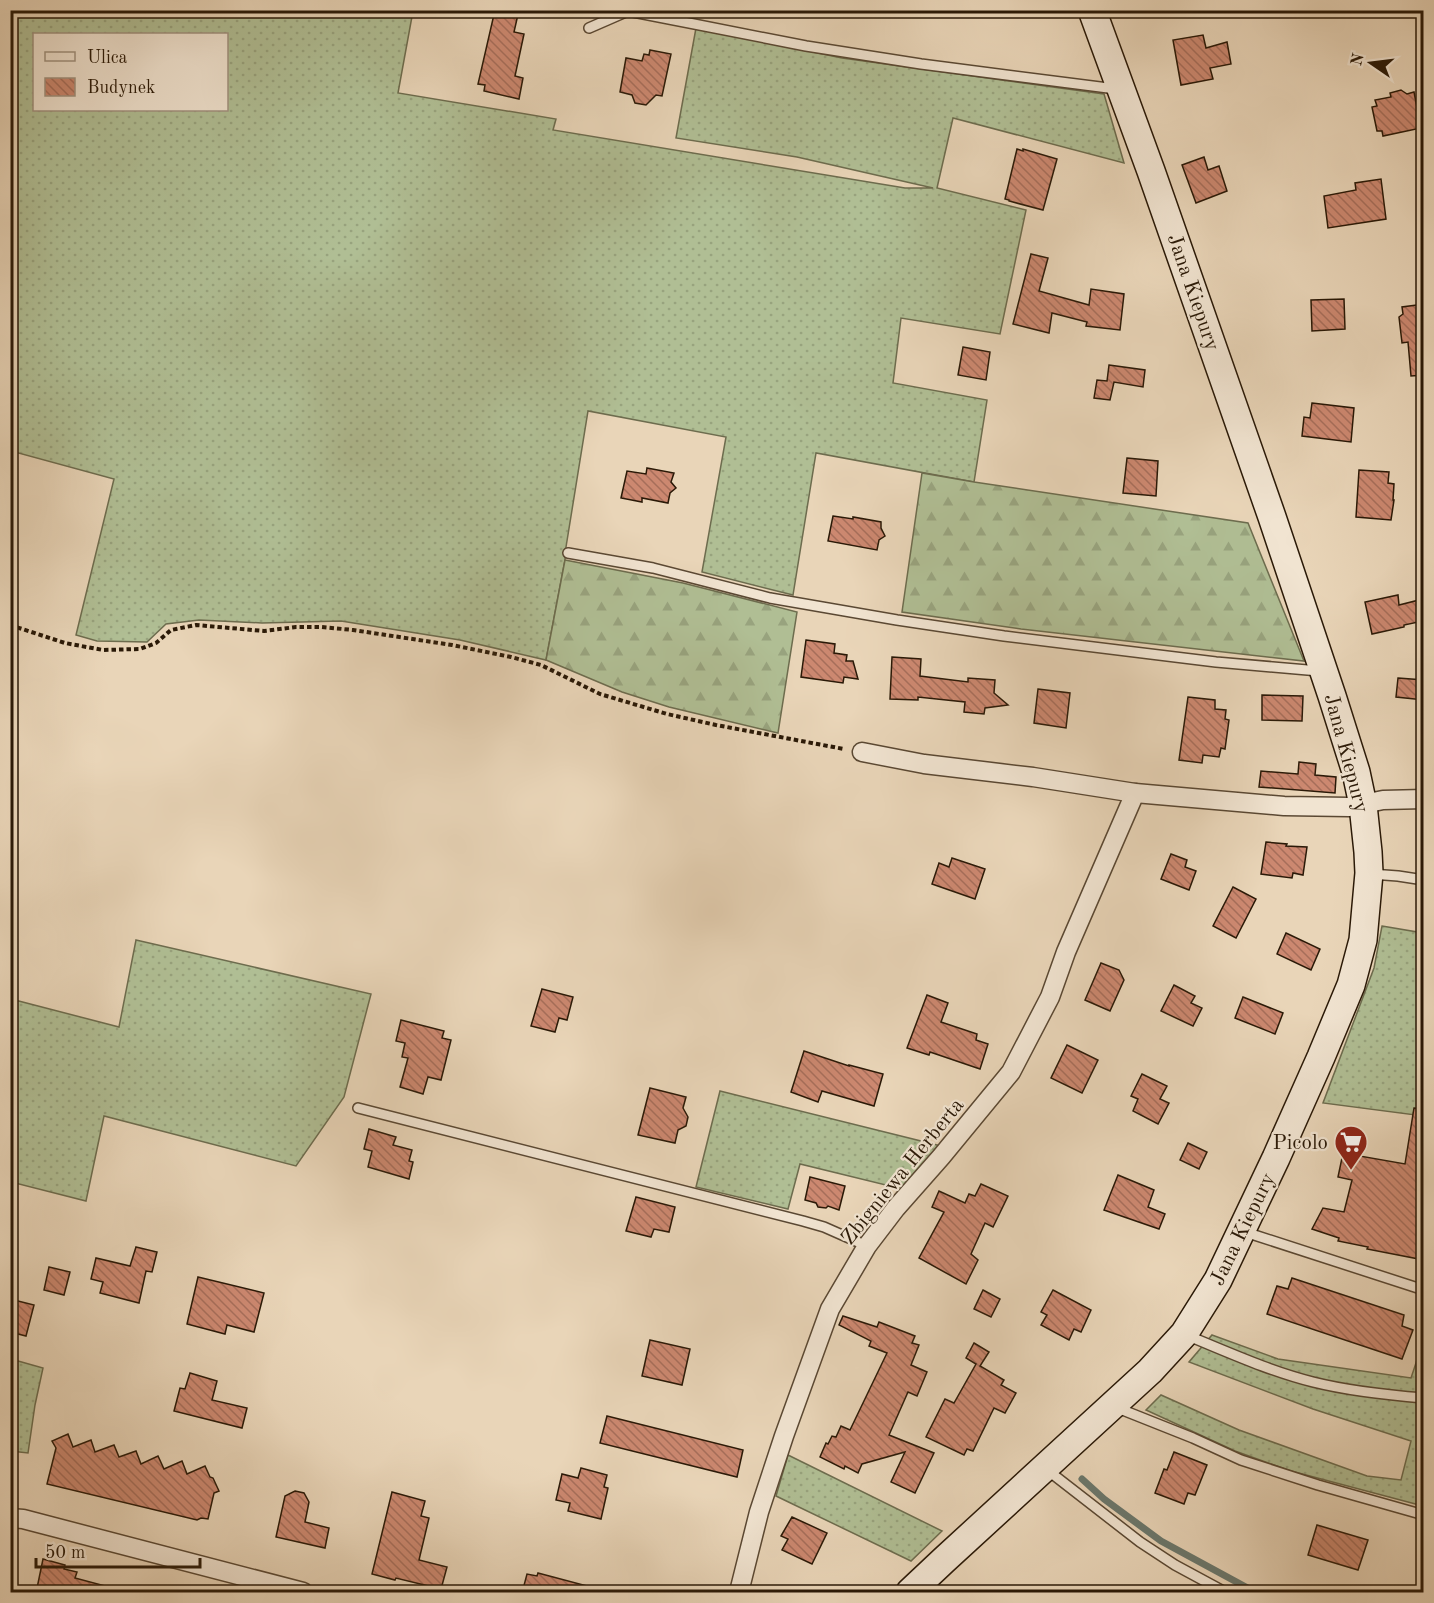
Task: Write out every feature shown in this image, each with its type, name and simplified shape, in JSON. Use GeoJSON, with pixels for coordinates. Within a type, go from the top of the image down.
{"type":"FeatureCollection","features":[{"type":"Feature","properties":{"kind":"street","name":"Jana Kiepury"},"geometry":{"type":"LineString","coordinates":[[910,1593],[1113,1406],[1184,1334],[1218,1280],[1242,1231],[1351,985],[1363,940],[1369,873],[1363,805],[1356,772],[1276,529],[1092,10]]}},
{"type":"Feature","properties":{"kind":"street"},"geometry":{"type":"LineString","coordinates":[[862,752],[924,764],[1033,777],[1136,793],[1300,806],[1349,807],[1383,800],[1424,799]]}},
{"type":"Feature","properties":{"kind":"street","name":"Zbigniewa Herberta"},"geometry":{"type":"LineString","coordinates":[[739,1593],[759,1512],[830,1309],[867,1246],[902,1200],[1011,1072],[1050,997],[1066,952],[1136,793]]}},
{"type":"Feature","properties":{"kind":"street"},"geometry":{"type":"LineString","coordinates":[[10,1518],[23,1519],[303,1593]]}},
{"type":"Feature","properties":{"kind":"lane"},"geometry":{"type":"LineString","coordinates":[[589,28],[628,11],[806,46],[921,64],[1122,90]]}},
{"type":"Feature","properties":{"kind":"lane"},"geometry":{"type":"LineString","coordinates":[[568,553],[653,568],[770,598],[897,620],[1004,636],[1216,662],[1324,671]]}},
{"type":"Feature","properties":{"kind":"lane"},"geometry":{"type":"LineString","coordinates":[[1369,873],[1424,880]]}},
{"type":"Feature","properties":{"kind":"lane"},"geometry":{"type":"LineString","coordinates":[[358,1108],[803,1221],[824,1227],[867,1246]]}},
{"type":"Feature","properties":{"kind":"lane"},"geometry":{"type":"LineString","coordinates":[[1242,1231],[1424,1290]]}},
{"type":"Feature","properties":{"kind":"lane"},"geometry":{"type":"LineString","coordinates":[[1184,1334],[1262,1366],[1312,1382],[1371,1394],[1424,1398]]}},
{"type":"Feature","properties":{"kind":"lane"},"geometry":{"type":"LineString","coordinates":[[1113,1406],[1252,1464],[1424,1515]]}},
{"type":"Feature","properties":{"kind":"lane"},"geometry":{"type":"LineString","coordinates":[[1044,1468],[1140,1542],[1225,1593]]}},
{"type":"Feature","properties":{"kind":"path"},"geometry":{"type":"LineString","coordinates":[[10,625],[65,643],[103,650],[140,649],[156,643],[171,630],[196,625],[264,631],[297,627],[353,630],[452,645],[540,665],[600,694],[667,714],[862,752]]}},
{"type":"Feature","properties":{"kind":"green space"},"geometry":{"type":"Polygon","coordinates":[[[10,11],[413,11],[398,93],[556,119],[553,130],[905,188],[933,188],[797,157],[676,138],[696,28],[842,58],[1104,94],[1124,163],[953,118],[937,188],[1026,210],[1000,334],[901,318],[893,383],[987,400],[974,482],[816,453],[793,595],[702,572],[726,437],[588,411],[565,560],[546,660],[460,640],[341,621],[262,623],[199,620],[166,624],[147,642],[97,641],[76,635],[114,479],[11,451],[10,11]]]}},
{"type":"Feature","properties":{"kind":"green space"},"geometry":{"type":"Polygon","coordinates":[[[922,473],[1248,523],[1304,661],[1021,629],[902,612],[922,473]]]}},
{"type":"Feature","properties":{"kind":"green space"},"geometry":{"type":"Polygon","coordinates":[[[565,560],[683,583],[797,612],[778,733],[669,707],[622,692],[546,660],[565,560]]]}},
{"type":"Feature","properties":{"kind":"green space"},"geometry":{"type":"Polygon","coordinates":[[[1382,926],[1423,933],[1423,1116],[1323,1103],[1374,968],[1382,926]]]}},
{"type":"Feature","properties":{"kind":"green space"},"geometry":{"type":"Polygon","coordinates":[[[136,940],[371,994],[344,1097],[296,1166],[104,1116],[86,1201],[11,1182],[11,999],[119,1027],[136,940]]]}},
{"type":"Feature","properties":{"kind":"green space"},"geometry":{"type":"Polygon","coordinates":[[[720,1091],[941,1146],[902,1189],[800,1164],[788,1209],[696,1187],[720,1091]]]}},
{"type":"Feature","properties":{"kind":"green space"},"geometry":{"type":"Polygon","coordinates":[[[1212,1335],[1278,1359],[1411,1378],[1423,1342],[1423,1506],[1291,1471],[1235,1451],[1146,1410],[1161,1395],[1239,1430],[1367,1476],[1401,1480],[1411,1441],[1313,1409],[1189,1362],[1212,1335]]]}},
{"type":"Feature","properties":{"kind":"green space"},"geometry":{"type":"Polygon","coordinates":[[[11,1359],[43,1368],[28,1453],[11,1451],[11,1359]]]}},
{"type":"Feature","properties":{"kind":"green space"},"geometry":{"type":"Polygon","coordinates":[[[788,1455],[942,1531],[911,1561],[776,1496],[788,1455]]]}},
{"type":"Feature","properties":{"kind":"building"},"geometry":{"type":"Polygon","coordinates":[[[495,10],[519,10],[514,32],[524,34],[515,76],[523,78],[519,99],[484,91],[485,85],[478,84],[495,10]]]}},
{"type":"Feature","properties":{"kind":"building"},"geometry":{"type":"Polygon","coordinates":[[[1203,35],[1206,48],[1227,42],[1231,64],[1210,68],[1213,79],[1181,85],[1173,40],[1203,35]]]}},
{"type":"Feature","properties":{"kind":"building"},"geometry":{"type":"Polygon","coordinates":[[[650,50],[671,54],[662,96],[656,95],[646,105],[635,103],[632,95],[620,92],[626,58],[642,61],[644,54],[649,55],[650,50]]]}},
{"type":"Feature","properties":{"kind":"building"},"geometry":{"type":"Polygon","coordinates":[[[1401,90],[1407,94],[1414,92],[1421,128],[1383,136],[1382,131],[1377,131],[1372,107],[1377,106],[1375,100],[1391,97],[1390,93],[1401,90]]]}},
{"type":"Feature","properties":{"kind":"building"},"geometry":{"type":"Polygon","coordinates":[[[1017,149],[1057,159],[1043,210],[1005,199],[1017,149]]]}},
{"type":"Feature","properties":{"kind":"building"},"geometry":{"type":"Polygon","coordinates":[[[1204,157],[1208,170],[1219,166],[1227,191],[1196,203],[1182,165],[1204,157]]]}},
{"type":"Feature","properties":{"kind":"building"},"geometry":{"type":"Polygon","coordinates":[[[1381,179],[1386,219],[1328,228],[1324,196],[1356,190],[1355,183],[1381,179]]]}},
{"type":"Feature","properties":{"kind":"building"},"geometry":{"type":"Polygon","coordinates":[[[1031,254],[1048,258],[1039,291],[1089,305],[1091,289],[1124,294],[1120,330],[1086,326],[1087,322],[1052,313],[1049,333],[1013,324],[1031,254]]]}},
{"type":"Feature","properties":{"kind":"building"},"geometry":{"type":"Polygon","coordinates":[[[1344,299],[1345,329],[1312,331],[1311,300],[1344,299]]]}},
{"type":"Feature","properties":{"kind":"building"},"geometry":{"type":"Polygon","coordinates":[[[1424,304],[1424,375],[1411,376],[1408,342],[1402,343],[1399,317],[1403,314],[1402,307],[1424,304]]]}},
{"type":"Feature","properties":{"kind":"building"},"geometry":{"type":"Polygon","coordinates":[[[963,347],[990,352],[986,380],[958,375],[963,347]]]}},
{"type":"Feature","properties":{"kind":"building"},"geometry":{"type":"Polygon","coordinates":[[[1109,365],[1145,370],[1143,387],[1114,382],[1110,400],[1094,398],[1097,380],[1107,381],[1109,365]]]}},
{"type":"Feature","properties":{"kind":"building"},"geometry":{"type":"Polygon","coordinates":[[[1312,403],[1354,408],[1351,442],[1302,436],[1304,417],[1310,418],[1312,403]]]}},
{"type":"Feature","properties":{"kind":"building"},"geometry":{"type":"Polygon","coordinates":[[[1127,458],[1158,461],[1156,496],[1123,493],[1127,458]]]}},
{"type":"Feature","properties":{"kind":"building"},"geometry":{"type":"Polygon","coordinates":[[[647,468],[674,473],[671,482],[676,488],[670,493],[668,503],[642,498],[642,502],[621,498],[627,471],[646,474],[647,468]]]}},
{"type":"Feature","properties":{"kind":"building"},"geometry":{"type":"Polygon","coordinates":[[[1359,470],[1389,472],[1388,483],[1394,484],[1391,520],[1356,517],[1359,470]]]}},
{"type":"Feature","properties":{"kind":"building"},"geometry":{"type":"Polygon","coordinates":[[[833,516],[881,522],[885,536],[879,540],[877,550],[828,541],[833,516]]]}},
{"type":"Feature","properties":{"kind":"building"},"geometry":{"type":"Polygon","coordinates":[[[1398,595],[1399,605],[1419,600],[1423,621],[1372,634],[1365,602],[1398,595]]]}},
{"type":"Feature","properties":{"kind":"building"},"geometry":{"type":"Polygon","coordinates":[[[806,640],[835,644],[834,653],[847,655],[846,661],[853,661],[858,679],[844,677],[843,683],[801,677],[806,640]]]}},
{"type":"Feature","properties":{"kind":"building"},"geometry":{"type":"Polygon","coordinates":[[[892,657],[921,659],[920,676],[968,682],[968,678],[995,680],[994,693],[1008,705],[985,708],[984,714],[964,712],[965,702],[918,697],[918,700],[890,699],[892,657]]]}},
{"type":"Feature","properties":{"kind":"building"},"geometry":{"type":"Polygon","coordinates":[[[1398,678],[1424,680],[1424,700],[1396,697],[1398,678]]]}},
{"type":"Feature","properties":{"kind":"building"},"geometry":{"type":"Polygon","coordinates":[[[1038,689],[1070,693],[1066,728],[1034,723],[1038,689]]]}},
{"type":"Feature","properties":{"kind":"building"},"geometry":{"type":"Polygon","coordinates":[[[1262,695],[1303,696],[1302,721],[1262,720],[1262,695]]]}},
{"type":"Feature","properties":{"kind":"building"},"geometry":{"type":"Polygon","coordinates":[[[1188,697],[1215,700],[1215,709],[1226,710],[1225,719],[1229,720],[1225,749],[1221,748],[1219,757],[1203,755],[1202,763],[1179,760],[1188,697]]]}},
{"type":"Feature","properties":{"kind":"building"},"geometry":{"type":"Polygon","coordinates":[[[1299,762],[1316,764],[1315,775],[1336,777],[1335,793],[1259,787],[1261,771],[1298,774],[1299,762]]]}},
{"type":"Feature","properties":{"kind":"building"},"geometry":{"type":"Polygon","coordinates":[[[1266,842],[1307,847],[1303,875],[1293,873],[1292,878],[1261,874],[1266,842]]]}},
{"type":"Feature","properties":{"kind":"building"},"geometry":{"type":"Polygon","coordinates":[[[1171,854],[1187,860],[1185,867],[1196,871],[1189,890],[1161,879],[1171,854]]]}},
{"type":"Feature","properties":{"kind":"building"},"geometry":{"type":"Polygon","coordinates":[[[952,858],[985,869],[975,899],[932,884],[939,863],[949,867],[952,858]]]}},
{"type":"Feature","properties":{"kind":"building"},"geometry":{"type":"Polygon","coordinates":[[[1233,887],[1256,899],[1236,938],[1213,926],[1233,887]]]}},
{"type":"Feature","properties":{"kind":"building"},"geometry":{"type":"Polygon","coordinates":[[[1286,933],[1320,949],[1311,970],[1277,954],[1286,933]]]}},
{"type":"Feature","properties":{"kind":"building"},"geometry":{"type":"Polygon","coordinates":[[[1101,963],[1119,970],[1124,980],[1110,1011],[1085,1000],[1101,963]]]}},
{"type":"Feature","properties":{"kind":"building"},"geometry":{"type":"Polygon","coordinates":[[[1174,985],[1195,996],[1191,1003],[1202,1008],[1193,1026],[1161,1011],[1174,985]]]}},
{"type":"Feature","properties":{"kind":"building"},"geometry":{"type":"Polygon","coordinates":[[[542,989],[573,997],[567,1020],[559,1018],[555,1032],[531,1026],[542,989]]]}},
{"type":"Feature","properties":{"kind":"building"},"geometry":{"type":"Polygon","coordinates":[[[927,995],[948,1003],[941,1022],[977,1034],[976,1040],[988,1044],[980,1069],[930,1052],[929,1055],[907,1048],[927,995]]]}},
{"type":"Feature","properties":{"kind":"building"},"geometry":{"type":"Polygon","coordinates":[[[1243,997],[1283,1013],[1275,1034],[1235,1018],[1243,997]]]}},
{"type":"Feature","properties":{"kind":"building"},"geometry":{"type":"Polygon","coordinates":[[[401,1020],[444,1031],[442,1038],[451,1040],[441,1080],[428,1077],[423,1094],[400,1087],[408,1058],[402,1057],[405,1043],[396,1041],[401,1020]]]}},
{"type":"Feature","properties":{"kind":"building"},"geometry":{"type":"Polygon","coordinates":[[[1067,1045],[1098,1060],[1082,1093],[1051,1078],[1067,1045]]]}},
{"type":"Feature","properties":{"kind":"building"},"geometry":{"type":"Polygon","coordinates":[[[804,1051],[849,1066],[883,1074],[874,1106],[822,1091],[818,1102],[791,1092],[804,1051]]]}},
{"type":"Feature","properties":{"kind":"building"},"geometry":{"type":"Polygon","coordinates":[[[1142,1074],[1167,1086],[1160,1099],[1169,1103],[1158,1124],[1133,1111],[1138,1099],[1131,1096],[1142,1074]]]}},
{"type":"Feature","properties":{"kind":"building"},"geometry":{"type":"Polygon","coordinates":[[[650,1088],[686,1097],[683,1108],[688,1117],[686,1126],[678,1130],[675,1143],[638,1135],[650,1088]]]}},
{"type":"Feature","properties":{"kind":"building"},"geometry":{"type":"Polygon","coordinates":[[[1414,1108],[1424,1109],[1424,1260],[1338,1241],[1339,1238],[1312,1229],[1323,1208],[1344,1212],[1352,1180],[1338,1177],[1343,1153],[1405,1164],[1414,1108]]]}},
{"type":"Feature","properties":{"kind":"building"},"geometry":{"type":"Polygon","coordinates":[[[369,1129],[396,1137],[393,1145],[412,1150],[409,1161],[413,1162],[409,1179],[368,1167],[372,1151],[364,1149],[369,1129]]]}},
{"type":"Feature","properties":{"kind":"building"},"geometry":{"type":"Polygon","coordinates":[[[1188,1143],[1207,1152],[1199,1169],[1180,1160],[1188,1143]]]}},
{"type":"Feature","properties":{"kind":"building"},"geometry":{"type":"Polygon","coordinates":[[[1118,1175],[1154,1190],[1148,1207],[1165,1214],[1159,1229],[1104,1210],[1118,1175]]]}},
{"type":"Feature","properties":{"kind":"building"},"geometry":{"type":"Polygon","coordinates":[[[810,1177],[845,1186],[839,1210],[828,1206],[818,1207],[816,1203],[805,1200],[810,1177]]]}},
{"type":"Feature","properties":{"kind":"building"},"geometry":{"type":"Polygon","coordinates":[[[981,1184],[1008,1196],[993,1227],[985,1223],[971,1254],[978,1260],[966,1284],[919,1258],[944,1212],[932,1207],[939,1191],[965,1203],[969,1194],[975,1196],[981,1184]]]}},
{"type":"Feature","properties":{"kind":"building"},"geometry":{"type":"Polygon","coordinates":[[[636,1197],[675,1207],[669,1232],[654,1229],[651,1237],[626,1231],[636,1197]]]}},
{"type":"Feature","properties":{"kind":"building"},"geometry":{"type":"Polygon","coordinates":[[[136,1247],[157,1252],[152,1272],[146,1271],[139,1303],[100,1293],[103,1282],[91,1279],[96,1258],[130,1266],[136,1247]]]}},
{"type":"Feature","properties":{"kind":"building"},"geometry":{"type":"Polygon","coordinates":[[[49,1267],[70,1272],[64,1295],[44,1290],[49,1267]]]}},
{"type":"Feature","properties":{"kind":"building"},"geometry":{"type":"Polygon","coordinates":[[[198,1277],[264,1293],[254,1332],[227,1325],[225,1334],[187,1324],[198,1277]]]}},
{"type":"Feature","properties":{"kind":"building"},"geometry":{"type":"Polygon","coordinates":[[[1292,1278],[1404,1315],[1402,1326],[1413,1330],[1402,1359],[1267,1314],[1277,1286],[1288,1289],[1292,1278]]]}},
{"type":"Feature","properties":{"kind":"building"},"geometry":{"type":"Polygon","coordinates":[[[983,1290],[1000,1299],[991,1317],[974,1309],[983,1290]]]}},
{"type":"Feature","properties":{"kind":"building"},"geometry":{"type":"Polygon","coordinates":[[[1053,1290],[1091,1310],[1081,1332],[1074,1329],[1069,1340],[1041,1325],[1047,1315],[1041,1312],[1053,1290]]]}},
{"type":"Feature","properties":{"kind":"building"},"geometry":{"type":"Polygon","coordinates":[[[10,1299],[34,1305],[26,1336],[10,1332],[10,1299]]]}},
{"type":"Feature","properties":{"kind":"building"},"geometry":{"type":"Polygon","coordinates":[[[843,1316],[877,1327],[879,1322],[915,1336],[912,1343],[919,1345],[911,1365],[927,1372],[917,1396],[908,1392],[889,1435],[934,1453],[915,1493],[891,1482],[905,1452],[862,1464],[858,1473],[820,1457],[826,1443],[828,1444],[832,1436],[836,1437],[841,1426],[850,1430],[887,1353],[869,1346],[871,1341],[839,1325],[843,1316]]]}},
{"type":"Feature","properties":{"kind":"building"},"geometry":{"type":"Polygon","coordinates":[[[650,1340],[690,1349],[682,1385],[642,1376],[650,1340]]]}},
{"type":"Feature","properties":{"kind":"building"},"geometry":{"type":"Polygon","coordinates":[[[974,1343],[989,1352],[980,1366],[1004,1380],[1001,1385],[1016,1393],[1005,1413],[994,1408],[973,1451],[967,1449],[964,1455],[926,1437],[945,1399],[954,1403],[976,1364],[966,1358],[974,1343]]]}},
{"type":"Feature","properties":{"kind":"building"},"geometry":{"type":"Polygon","coordinates":[[[190,1373],[217,1381],[212,1400],[247,1408],[242,1428],[174,1411],[180,1388],[185,1389],[190,1373]]]}},
{"type":"Feature","properties":{"kind":"building"},"geometry":{"type":"Polygon","coordinates":[[[607,1416],[743,1450],[737,1477],[600,1443],[607,1416]]]}},
{"type":"Feature","properties":{"kind":"building"},"geometry":{"type":"Polygon","coordinates":[[[68,1434],[73,1447],[91,1440],[95,1452],[114,1445],[119,1457],[136,1451],[141,1464],[158,1456],[164,1469],[182,1461],[187,1474],[205,1466],[219,1491],[214,1493],[208,1519],[197,1520],[47,1484],[56,1448],[52,1441],[68,1434]]]}},
{"type":"Feature","properties":{"kind":"building"},"geometry":{"type":"Polygon","coordinates":[[[1174,1452],[1207,1465],[1195,1495],[1188,1493],[1184,1504],[1155,1493],[1164,1469],[1167,1470],[1174,1452]]]}},
{"type":"Feature","properties":{"kind":"building"},"geometry":{"type":"Polygon","coordinates":[[[581,1468],[607,1475],[604,1487],[608,1488],[601,1519],[568,1511],[570,1503],[556,1500],[562,1474],[578,1478],[581,1468]]]}},
{"type":"Feature","properties":{"kind":"building"},"geometry":{"type":"Polygon","coordinates":[[[295,1491],[304,1493],[309,1502],[305,1522],[329,1528],[325,1548],[276,1537],[285,1496],[295,1491]]]}},
{"type":"Feature","properties":{"kind":"building"},"geometry":{"type":"Polygon","coordinates":[[[392,1492],[425,1501],[421,1516],[429,1518],[419,1560],[447,1567],[441,1589],[372,1574],[392,1492]]]}},
{"type":"Feature","properties":{"kind":"building"},"geometry":{"type":"Polygon","coordinates":[[[792,1517],[827,1533],[812,1564],[782,1550],[788,1539],[781,1536],[792,1517]]]}},
{"type":"Feature","properties":{"kind":"building"},"geometry":{"type":"Polygon","coordinates":[[[1317,1525],[1368,1540],[1358,1570],[1308,1555],[1317,1525]]]}},
{"type":"Feature","properties":{"kind":"building"},"geometry":{"type":"Polygon","coordinates":[[[43,1559],[65,1565],[64,1569],[77,1572],[75,1578],[109,1587],[108,1593],[36,1593],[43,1559]]]}},
{"type":"Feature","properties":{"kind":"building"},"geometry":{"type":"Polygon","coordinates":[[[538,1573],[591,1587],[591,1593],[522,1593],[527,1574],[537,1576],[538,1573]]]}},
{"type":"Feature","properties":{"kind":"waterway"},"geometry":{"type":"LineString","coordinates":[[1082,1479],[1104,1499],[1161,1541],[1255,1592]]}},
{"type":"Feature","properties":{"kind":"place","name":"Picolo"},"geometry":{"type":"Point","coordinates":[1351,1171]}}]}
